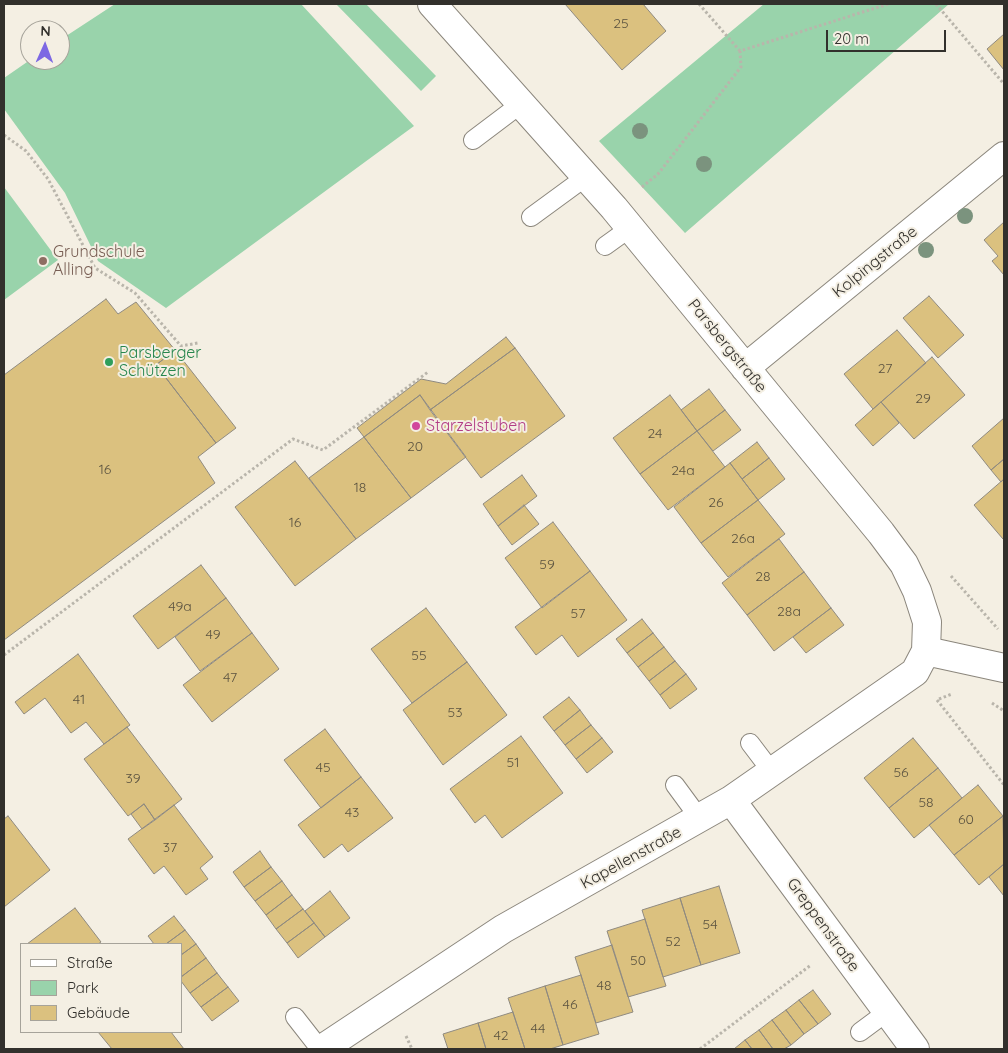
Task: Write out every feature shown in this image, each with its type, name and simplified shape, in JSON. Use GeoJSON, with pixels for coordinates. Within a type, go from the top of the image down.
{"type":"FeatureCollection","features":[{"type":"Feature","properties":{"kind":"street","name":"Parsbergstraße"},"geometry":{"type":"LineString","coordinates":[[432,4],[587,176],[904,564],[917,591],[927,622],[921,661]]}},
{"type":"Feature","properties":{"kind":"street","name":"Kolpingstraße"},"geometry":{"type":"LineString","coordinates":[[745,368],[1004,156]]}},
{"type":"Feature","properties":{"kind":"street"},"geometry":{"type":"LineString","coordinates":[[921,661],[1004,668]]}},
{"type":"Feature","properties":{"kind":"street","name":"Kapellenstraße"},"geometry":{"type":"LineString","coordinates":[[321,1049],[503,929],[731,800],[772,772],[921,661]]}},
{"type":"Feature","properties":{"kind":"street","name":"Greppenstraße"},"geometry":{"type":"LineString","coordinates":[[731,800],[915,1049]]}},
{"type":"Feature","properties":{"kind":"lane"},"geometry":{"type":"LineString","coordinates":[[473,140],[522,103]]}},
{"type":"Feature","properties":{"kind":"lane"},"geometry":{"type":"LineString","coordinates":[[532,217],[587,176]]}},
{"type":"Feature","properties":{"kind":"lane"},"geometry":{"type":"LineString","coordinates":[[605,246],[630,228]]}},
{"type":"Feature","properties":{"kind":"lane"},"geometry":{"type":"LineString","coordinates":[[750,743],[772,772]]}},
{"type":"Feature","properties":{"kind":"lane"},"geometry":{"type":"LineString","coordinates":[[675,785],[700,819]]}},
{"type":"Feature","properties":{"kind":"lane"},"geometry":{"type":"LineString","coordinates":[[860,1032],[887,1012]]}},
{"type":"Feature","properties":{"kind":"lane"},"geometry":{"type":"LineString","coordinates":[[296,1017],[321,1049]]}},
{"type":"Feature","properties":{"kind":"path"},"geometry":{"type":"LineString","coordinates":[[636,192],[658,174],[741,67],[740,51],[698,4]]}},
{"type":"Feature","properties":{"kind":"path"},"geometry":{"type":"LineString","coordinates":[[740,51],[888,4]]}},
{"type":"Feature","properties":{"kind":"path"},"geometry":{"type":"LineString","coordinates":[[936,4],[1004,84]]}},
{"type":"Feature","properties":{"kind":"path"},"geometry":{"type":"LineString","coordinates":[[4,135],[26,151],[48,179],[95,268],[135,293],[181,346],[198,343]]}},
{"type":"Feature","properties":{"kind":"path"},"geometry":{"type":"LineString","coordinates":[[4,655],[293,439],[323,450],[428,372]]}},
{"type":"Feature","properties":{"kind":"path"},"geometry":{"type":"LineString","coordinates":[[921,661],[1004,785]]}},
{"type":"Feature","properties":{"kind":"path"},"geometry":{"type":"LineString","coordinates":[[700,1049],[837,945]]}},
{"type":"Feature","properties":{"kind":"green space"},"geometry":{"type":"Polygon","coordinates":[[[115,4],[301,4],[414,126],[166,308],[98,261],[65,193],[4,109],[4,78],[20,67],[20,70],[70,70],[70,33],[115,4]]]}},
{"type":"Feature","properties":{"kind":"green space"},"geometry":{"type":"Polygon","coordinates":[[[336,4],[366,4],[436,76],[421,91],[336,4]]]}},
{"type":"Feature","properties":{"kind":"green space"},"geometry":{"type":"Polygon","coordinates":[[[764,4],[949,4],[685,233],[599,141],[764,4]]]}},
{"type":"Feature","properties":{"kind":"green space"},"geometry":{"type":"Polygon","coordinates":[[[4,187],[58,260],[4,300],[4,187]]]}},
{"type":"Feature","properties":{"kind":"building"},"geometry":{"type":"Polygon","coordinates":[[[565,4],[643,4],[666,31],[622,70],[565,4]]]}},
{"type":"Feature","properties":{"kind":"building"},"geometry":{"type":"Polygon","coordinates":[[[1004,34],[1004,70],[987,49],[1004,34]]]}},
{"type":"Feature","properties":{"kind":"building"},"geometry":{"type":"Polygon","coordinates":[[[1004,222],[1004,275],[992,261],[998,256],[984,240],[1004,222]]]}},
{"type":"Feature","properties":{"kind":"building"},"geometry":{"type":"Polygon","coordinates":[[[929,296],[964,335],[938,358],[903,318],[929,296]]]}},
{"type":"Feature","properties":{"kind":"building"},"geometry":{"type":"Polygon","coordinates":[[[106,299],[118,314],[136,302],[175,350],[156,365],[216,443],[198,457],[215,483],[4,640],[4,375],[106,299]]]}},
{"type":"Feature","properties":{"kind":"building"},"geometry":{"type":"Polygon","coordinates":[[[897,330],[926,363],[873,409],[844,374],[897,330]]]}},
{"type":"Feature","properties":{"kind":"building"},"geometry":{"type":"Polygon","coordinates":[[[506,337],[515,348],[430,410],[420,395],[364,437],[357,428],[421,379],[446,384],[506,337]]]}},
{"type":"Feature","properties":{"kind":"building"},"geometry":{"type":"Polygon","coordinates":[[[515,348],[565,416],[481,478],[430,410],[515,348]]]}},
{"type":"Feature","properties":{"kind":"building"},"geometry":{"type":"Polygon","coordinates":[[[175,350],[236,428],[216,443],[156,365],[175,350]]]}},
{"type":"Feature","properties":{"kind":"building"},"geometry":{"type":"Polygon","coordinates":[[[932,357],[965,395],[914,439],[881,402],[932,357]]]}},
{"type":"Feature","properties":{"kind":"building"},"geometry":{"type":"Polygon","coordinates":[[[709,389],[725,410],[697,431],[681,410],[709,389]]]}},
{"type":"Feature","properties":{"kind":"building"},"geometry":{"type":"Polygon","coordinates":[[[420,395],[466,457],[411,498],[364,437],[420,395]]]}},
{"type":"Feature","properties":{"kind":"building"},"geometry":{"type":"Polygon","coordinates":[[[670,395],[697,431],[640,474],[613,438],[670,395]]]}},
{"type":"Feature","properties":{"kind":"building"},"geometry":{"type":"Polygon","coordinates":[[[881,402],[899,423],[873,446],[855,425],[881,402]]]}},
{"type":"Feature","properties":{"kind":"building"},"geometry":{"type":"Polygon","coordinates":[[[725,410],[741,430],[713,451],[697,431],[725,410]]]}},
{"type":"Feature","properties":{"kind":"building"},"geometry":{"type":"Polygon","coordinates":[[[1004,418],[1004,459],[991,470],[972,446],[1004,418]]]}},
{"type":"Feature","properties":{"kind":"building"},"geometry":{"type":"Polygon","coordinates":[[[697,431],[725,467],[668,510],[640,474],[697,431]]]}},
{"type":"Feature","properties":{"kind":"building"},"geometry":{"type":"Polygon","coordinates":[[[364,437],[411,498],[356,539],[309,478],[364,437]]]}},
{"type":"Feature","properties":{"kind":"building"},"geometry":{"type":"Polygon","coordinates":[[[757,442],[769,458],[742,479],[730,463],[757,442]]]}},
{"type":"Feature","properties":{"kind":"building"},"geometry":{"type":"Polygon","coordinates":[[[769,458],[785,479],[758,500],[742,479],[769,458]]]}},
{"type":"Feature","properties":{"kind":"building"},"geometry":{"type":"Polygon","coordinates":[[[1004,459],[1004,479],[1001,482],[991,470],[1004,459]]]}},
{"type":"Feature","properties":{"kind":"building"},"geometry":{"type":"Polygon","coordinates":[[[295,461],[356,539],[295,586],[235,507],[295,461]]]}},
{"type":"Feature","properties":{"kind":"building"},"geometry":{"type":"Polygon","coordinates":[[[730,463],[758,500],[701,543],[674,507],[730,463]]]}},
{"type":"Feature","properties":{"kind":"building"},"geometry":{"type":"Polygon","coordinates":[[[522,475],[537,496],[498,526],[483,504],[522,475]]]}},
{"type":"Feature","properties":{"kind":"building"},"geometry":{"type":"Polygon","coordinates":[[[1004,479],[1004,538],[1003,539],[974,505],[1004,479]]]}},
{"type":"Feature","properties":{"kind":"building"},"geometry":{"type":"Polygon","coordinates":[[[758,500],[785,534],[728,577],[701,543],[758,500]]]}},
{"type":"Feature","properties":{"kind":"building"},"geometry":{"type":"Polygon","coordinates":[[[524,505],[539,524],[512,545],[498,526],[524,505]]]}},
{"type":"Feature","properties":{"kind":"building"},"geometry":{"type":"Polygon","coordinates":[[[553,522],[590,571],[542,608],[505,558],[553,522]]]}},
{"type":"Feature","properties":{"kind":"building"},"geometry":{"type":"Polygon","coordinates":[[[779,539],[804,572],[747,615],[722,583],[779,539]]]}},
{"type":"Feature","properties":{"kind":"building"},"geometry":{"type":"Polygon","coordinates":[[[201,565],[226,598],[158,649],[133,616],[201,565]]]}},
{"type":"Feature","properties":{"kind":"building"},"geometry":{"type":"Polygon","coordinates":[[[590,571],[627,620],[578,657],[562,635],[536,655],[515,627],[590,571]]]}},
{"type":"Feature","properties":{"kind":"building"},"geometry":{"type":"Polygon","coordinates":[[[804,572],[831,608],[774,651],[747,615],[804,572]]]}},
{"type":"Feature","properties":{"kind":"building"},"geometry":{"type":"Polygon","coordinates":[[[226,598],[252,633],[200,671],[175,637],[226,598]]]}},
{"type":"Feature","properties":{"kind":"building"},"geometry":{"type":"Polygon","coordinates":[[[426,608],[467,662],[412,703],[371,649],[426,608]]]}},
{"type":"Feature","properties":{"kind":"building"},"geometry":{"type":"Polygon","coordinates":[[[831,608],[844,625],[806,653],[793,637],[831,608]]]}},
{"type":"Feature","properties":{"kind":"building"},"geometry":{"type":"Polygon","coordinates":[[[642,619],[653,633],[627,653],[616,639],[642,619]]]}},
{"type":"Feature","properties":{"kind":"building"},"geometry":{"type":"Polygon","coordinates":[[[252,633],[279,669],[212,722],[183,685],[252,633]]]}},
{"type":"Feature","properties":{"kind":"building"},"geometry":{"type":"Polygon","coordinates":[[[653,633],[664,647],[638,667],[627,653],[653,633]]]}},
{"type":"Feature","properties":{"kind":"building"},"geometry":{"type":"Polygon","coordinates":[[[664,647],[675,661],[649,681],[638,667],[664,647]]]}},
{"type":"Feature","properties":{"kind":"building"},"geometry":{"type":"Polygon","coordinates":[[[78,654],[130,725],[104,744],[86,722],[71,733],[45,698],[24,714],[15,702],[78,654]]]}},
{"type":"Feature","properties":{"kind":"building"},"geometry":{"type":"Polygon","coordinates":[[[675,661],[686,674],[660,695],[649,681],[675,661]]]}},
{"type":"Feature","properties":{"kind":"building"},"geometry":{"type":"Polygon","coordinates":[[[467,662],[507,715],[443,765],[403,710],[467,662]]]}},
{"type":"Feature","properties":{"kind":"building"},"geometry":{"type":"Polygon","coordinates":[[[686,674],[697,689],[670,709],[660,695],[686,674]]]}},
{"type":"Feature","properties":{"kind":"building"},"geometry":{"type":"Polygon","coordinates":[[[569,697],[580,710],[554,731],[543,717],[569,697]]]}},
{"type":"Feature","properties":{"kind":"building"},"geometry":{"type":"Polygon","coordinates":[[[580,710],[591,725],[565,745],[554,731],[580,710]]]}},
{"type":"Feature","properties":{"kind":"building"},"geometry":{"type":"Polygon","coordinates":[[[591,725],[602,738],[576,759],[565,745],[591,725]]]}},
{"type":"Feature","properties":{"kind":"building"},"geometry":{"type":"Polygon","coordinates":[[[127,727],[182,799],[155,820],[144,804],[128,816],[84,759],[127,727]]]}},
{"type":"Feature","properties":{"kind":"building"},"geometry":{"type":"Polygon","coordinates":[[[325,729],[361,777],[321,808],[284,760],[325,729]]]}},
{"type":"Feature","properties":{"kind":"building"},"geometry":{"type":"Polygon","coordinates":[[[521,736],[563,793],[502,838],[485,815],[475,823],[450,789],[521,736]]]}},
{"type":"Feature","properties":{"kind":"building"},"geometry":{"type":"Polygon","coordinates":[[[602,738],[613,752],[587,773],[576,759],[602,738]]]}},
{"type":"Feature","properties":{"kind":"building"},"geometry":{"type":"Polygon","coordinates":[[[913,738],[938,768],[889,808],[864,778],[913,738]]]}},
{"type":"Feature","properties":{"kind":"building"},"geometry":{"type":"Polygon","coordinates":[[[938,768],[962,798],[914,838],[889,808],[938,768]]]}},
{"type":"Feature","properties":{"kind":"building"},"geometry":{"type":"Polygon","coordinates":[[[361,777],[393,818],[348,852],[342,844],[324,858],[298,825],[361,777]]]}},
{"type":"Feature","properties":{"kind":"building"},"geometry":{"type":"Polygon","coordinates":[[[978,785],[1003,816],[954,855],[929,825],[978,785]]]}},
{"type":"Feature","properties":{"kind":"building"},"geometry":{"type":"Polygon","coordinates":[[[144,804],[155,820],[142,829],[131,814],[144,804]]]}},
{"type":"Feature","properties":{"kind":"building"},"geometry":{"type":"Polygon","coordinates":[[[174,805],[213,857],[200,868],[208,879],[186,895],[164,866],[154,874],[128,839],[174,805]]]}},
{"type":"Feature","properties":{"kind":"building"},"geometry":{"type":"Polygon","coordinates":[[[8,816],[50,870],[4,907],[4,819],[8,816]]]}},
{"type":"Feature","properties":{"kind":"building"},"geometry":{"type":"Polygon","coordinates":[[[1003,816],[1004,864],[979,885],[954,855],[1003,816]]]}},
{"type":"Feature","properties":{"kind":"building"},"geometry":{"type":"Polygon","coordinates":[[[260,851],[271,867],[244,887],[233,872],[260,851]]]}},
{"type":"Feature","properties":{"kind":"building"},"geometry":{"type":"Polygon","coordinates":[[[1004,864],[1004,896],[989,877],[1004,864]]]}},
{"type":"Feature","properties":{"kind":"building"},"geometry":{"type":"Polygon","coordinates":[[[271,867],[282,881],[255,901],[244,887],[271,867]]]}},
{"type":"Feature","properties":{"kind":"building"},"geometry":{"type":"Polygon","coordinates":[[[282,881],[292,895],[266,915],[255,901],[282,881]]]}},
{"type":"Feature","properties":{"kind":"building"},"geometry":{"type":"Polygon","coordinates":[[[719,886],[740,953],[701,965],[680,898],[719,886]]]}},
{"type":"Feature","properties":{"kind":"building"},"geometry":{"type":"Polygon","coordinates":[[[330,891],[350,918],[325,937],[305,911],[330,891]]]}},
{"type":"Feature","properties":{"kind":"building"},"geometry":{"type":"Polygon","coordinates":[[[292,895],[303,909],[276,929],[266,915],[292,895]]]}},
{"type":"Feature","properties":{"kind":"building"},"geometry":{"type":"Polygon","coordinates":[[[680,898],[701,965],[663,977],[642,910],[680,898]]]}},
{"type":"Feature","properties":{"kind":"building"},"geometry":{"type":"Polygon","coordinates":[[[75,908],[101,942],[100,943],[28,943],[75,908]]]}},
{"type":"Feature","properties":{"kind":"building"},"geometry":{"type":"Polygon","coordinates":[[[303,909],[314,923],[287,943],[276,929],[303,909]]]}},
{"type":"Feature","properties":{"kind":"building"},"geometry":{"type":"Polygon","coordinates":[[[174,916],[185,930],[167,943],[153,943],[148,936],[174,916]]]}},
{"type":"Feature","properties":{"kind":"building"},"geometry":{"type":"Polygon","coordinates":[[[645,919],[666,986],[628,997],[607,931],[645,919]]]}},
{"type":"Feature","properties":{"kind":"building"},"geometry":{"type":"Polygon","coordinates":[[[314,923],[325,937],[298,958],[287,943],[314,923]]]}},
{"type":"Feature","properties":{"kind":"building"},"geometry":{"type":"Polygon","coordinates":[[[185,930],[196,944],[182,954],[182,943],[167,943],[185,930]]]}},
{"type":"Feature","properties":{"kind":"building"},"geometry":{"type":"Polygon","coordinates":[[[196,944],[206,958],[182,976],[182,954],[196,944]]]}},
{"type":"Feature","properties":{"kind":"building"},"geometry":{"type":"Polygon","coordinates":[[[612,945],[633,1012],[596,1023],[575,957],[612,945]]]}},
{"type":"Feature","properties":{"kind":"building"},"geometry":{"type":"Polygon","coordinates":[[[206,958],[217,973],[190,993],[182,982],[182,976],[206,958]]]}},
{"type":"Feature","properties":{"kind":"building"},"geometry":{"type":"Polygon","coordinates":[[[217,973],[228,987],[201,1007],[190,993],[217,973]]]}},
{"type":"Feature","properties":{"kind":"building"},"geometry":{"type":"Polygon","coordinates":[[[581,975],[599,1034],[563,1045],[545,986],[581,975]]]}},
{"type":"Feature","properties":{"kind":"building"},"geometry":{"type":"Polygon","coordinates":[[[545,986],[563,1045],[550,1049],[525,1049],[508,998],[545,986]]]}},
{"type":"Feature","properties":{"kind":"building"},"geometry":{"type":"Polygon","coordinates":[[[228,987],[239,1001],[212,1021],[201,1007],[228,987]]]}},
{"type":"Feature","properties":{"kind":"building"},"geometry":{"type":"Polygon","coordinates":[[[813,990],[831,1014],[818,1024],[799,1000],[813,990]]]}},
{"type":"Feature","properties":{"kind":"building"},"geometry":{"type":"Polygon","coordinates":[[[799,1000],[818,1024],[804,1034],[786,1010],[799,1000]]]}},
{"type":"Feature","properties":{"kind":"building"},"geometry":{"type":"Polygon","coordinates":[[[786,1010],[804,1034],[791,1045],[772,1020],[786,1010]]]}},
{"type":"Feature","properties":{"kind":"building"},"geometry":{"type":"Polygon","coordinates":[[[513,1012],[525,1049],[486,1049],[478,1023],[513,1012]]]}},
{"type":"Feature","properties":{"kind":"building"},"geometry":{"type":"Polygon","coordinates":[[[772,1020],[791,1045],[784,1049],[773,1049],[759,1030],[772,1020]]]}},
{"type":"Feature","properties":{"kind":"building"},"geometry":{"type":"Polygon","coordinates":[[[478,1023],[486,1049],[448,1049],[443,1034],[478,1023]]]}},
{"type":"Feature","properties":{"kind":"building"},"geometry":{"type":"Polygon","coordinates":[[[759,1030],[773,1049],[752,1049],[745,1040],[759,1030]]]}},
{"type":"Feature","properties":{"kind":"building"},"geometry":{"type":"Polygon","coordinates":[[[99,1033],[172,1033],[184,1049],[112,1049],[99,1033]]]}},
{"type":"Feature","properties":{"kind":"building"},"geometry":{"type":"Polygon","coordinates":[[[745,1040],[752,1049],[734,1049],[745,1040]]]}},
{"type":"Feature","properties":{"kind":"place","name":"Grundschule Alling"},"geometry":{"type":"Point","coordinates":[43,261]}},
{"type":"Feature","properties":{"kind":"place","name":"Parsberger Schützen"},"geometry":{"type":"Point","coordinates":[109,362]}},
{"type":"Feature","properties":{"kind":"place","name":"Starzelstuben"},"geometry":{"type":"Point","coordinates":[416,426]}}]}
